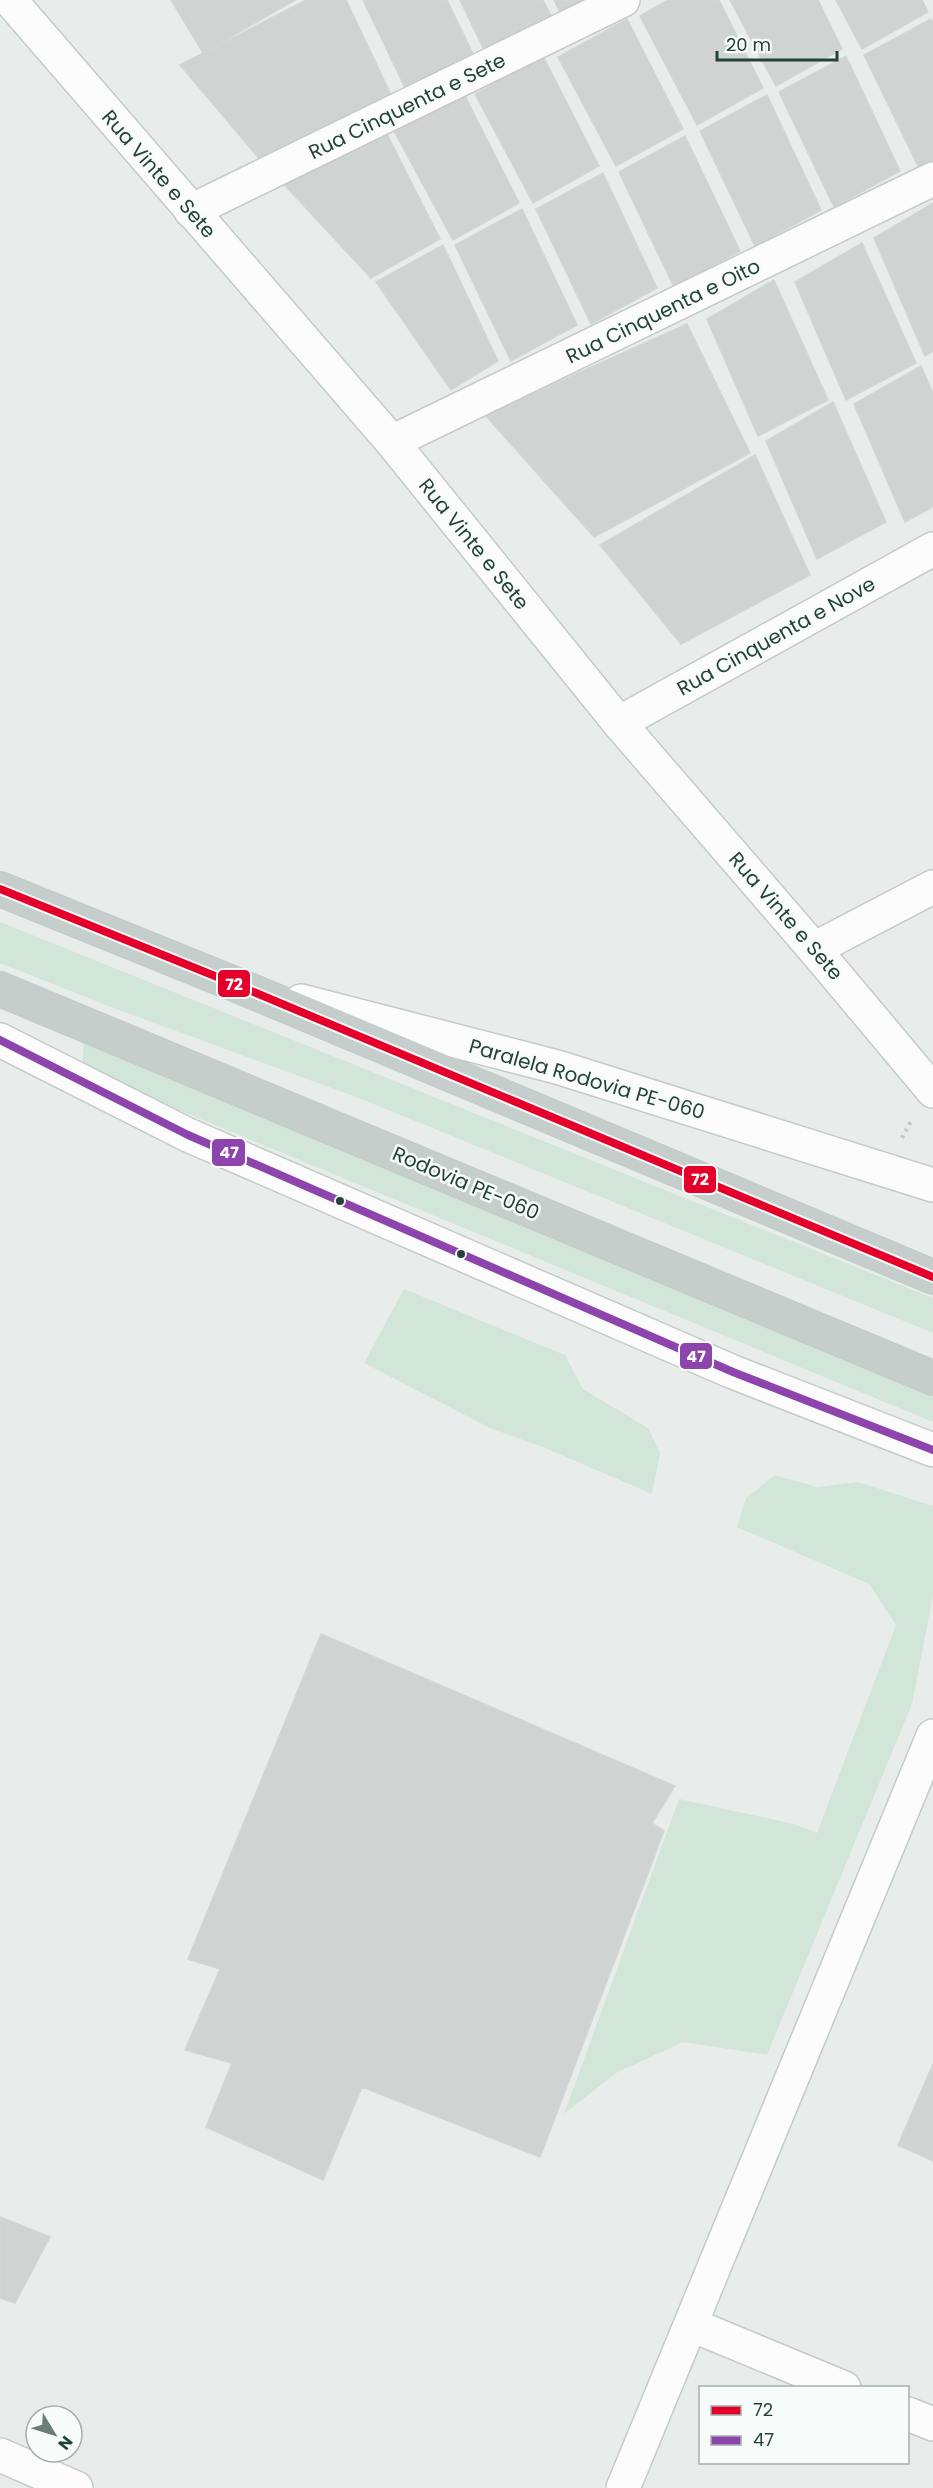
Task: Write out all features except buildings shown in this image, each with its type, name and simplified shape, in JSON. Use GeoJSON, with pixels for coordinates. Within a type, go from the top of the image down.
{"type":"FeatureCollection","features":[{"type":"Feature","properties":{"kind":"highway"},"geometry":{"type":"LineString","coordinates":[[0,889],[237,985],[933,1277]]}},
{"type":"Feature","properties":{"kind":"highway","name":"Rodovia PE-060"},"geometry":{"type":"LineString","coordinates":[[0,988],[933,1378]]}},
{"type":"Feature","properties":{"kind":"street","name":"Rua Vinte e Sete"},"geometry":{"type":"LineString","coordinates":[[10,0],[392,442],[619,723],[931,1088]]}},
{"type":"Feature","properties":{"kind":"street","name":"Rua Cinquenta e Sete"},"geometry":{"type":"LineString","coordinates":[[191,211],[623,0]]}},
{"type":"Feature","properties":{"kind":"street","name":"Rua Cinquenta e Oito"},"geometry":{"type":"LineString","coordinates":[[392,442],[933,179]]}},
{"type":"Feature","properties":{"kind":"street","name":"Rua Cinquenta e Nove"},"geometry":{"type":"LineString","coordinates":[[619,723],[933,549]]}},
{"type":"Feature","properties":{"kind":"street"},"geometry":{"type":"LineString","coordinates":[[814,949],[933,887]]}},
{"type":"Feature","properties":{"kind":"street","name":"Paralela Rodovia PE-060"},"geometry":{"type":"LineString","coordinates":[[237,985],[557,1067],[933,1185]]}},
{"type":"Feature","properties":{"kind":"street"},"geometry":{"type":"LineString","coordinates":[[0,1040],[188,1135],[733,1372],[933,1450]]}},
{"type":"Feature","properties":{"kind":"street"},"geometry":{"type":"LineString","coordinates":[[623,2488],[933,1736]]}},
{"type":"Feature","properties":{"kind":"street"},"geometry":{"type":"LineString","coordinates":[[692,2325],[839,2386]]}},
{"type":"Feature","properties":{"kind":"street"},"geometry":{"type":"LineString","coordinates":[[909,2414],[933,2424]]}},
{"type":"Feature","properties":{"kind":"street"},"geometry":{"type":"LineString","coordinates":[[0,2455],[76,2488]]}},
{"type":"Feature","properties":{"kind":"path"},"geometry":{"type":"LineString","coordinates":[[884,1171],[931,1088]]}},
{"type":"Feature","properties":{"kind":"green space"},"geometry":{"type":"Polygon","coordinates":[[[0,922],[933,1298],[933,1333],[364,1100],[111,1007],[0,963],[0,922]]]}},
{"type":"Feature","properties":{"kind":"green space"},"geometry":{"type":"Polygon","coordinates":[[[84,1038],[933,1385],[933,1422],[82,1070],[84,1038]]]}},
{"type":"Feature","properties":{"kind":"green space"},"geometry":{"type":"Polygon","coordinates":[[[404,1289],[565,1355],[583,1389],[648,1428],[660,1453],[652,1494],[545,1448],[490,1428],[364,1363],[404,1289]]]}},
{"type":"Feature","properties":{"kind":"green space"},"geometry":{"type":"Polygon","coordinates":[[[775,1475],[817,1487],[858,1482],[933,1506],[933,1596],[912,1704],[767,2055],[683,2042],[616,2073],[564,2114],[679,1799],[794,1824],[817,1833],[896,1625],[869,1584],[737,1527],[746,1498],[775,1475]]]}},
{"type":"Feature","properties":{"kind":"transit line","name":"72"},"geometry":{"type":"LineString","coordinates":[[0,889],[237,985],[933,1277]]}},
{"type":"Feature","properties":{"kind":"transit line","name":"47"},"geometry":{"type":"LineString","coordinates":[[0,1040],[188,1135],[733,1372],[933,1450]]}}]}
